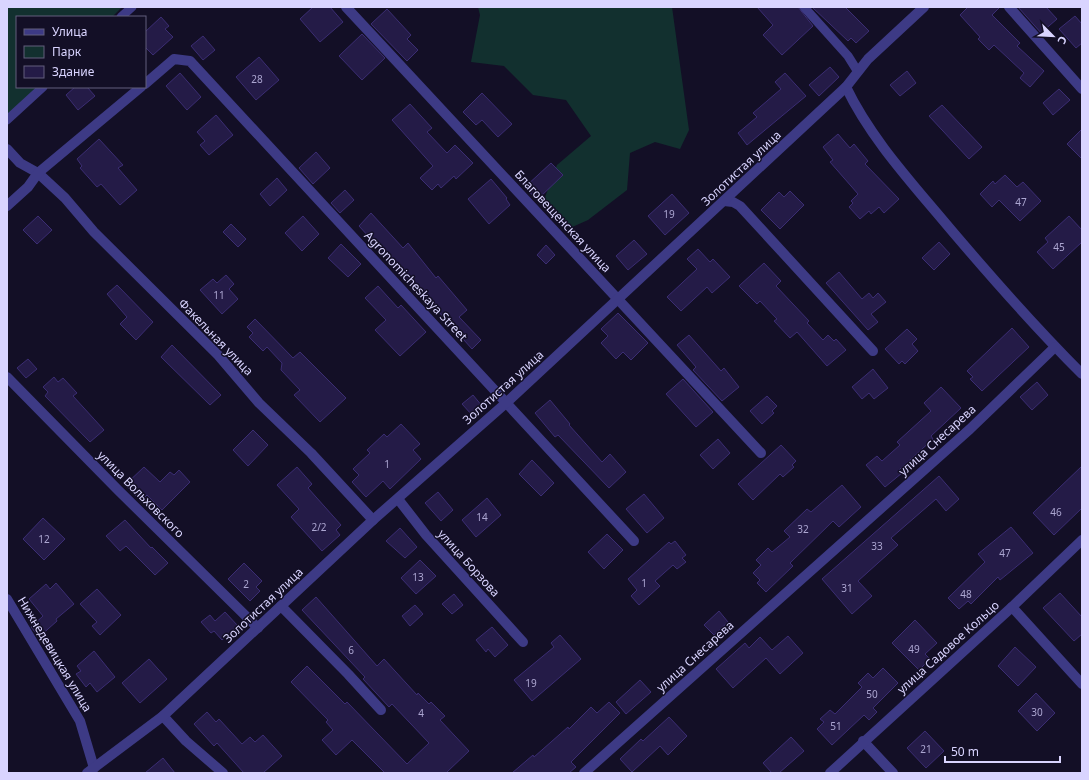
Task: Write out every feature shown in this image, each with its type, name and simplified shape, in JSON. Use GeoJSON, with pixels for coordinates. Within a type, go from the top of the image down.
{"type":"FeatureCollection","features":[{"type":"Feature","properties":{"kind":"street","name":"Благовещенская улица"},"geometry":{"type":"LineString","coordinates":[[346,7],[761,453]]}},
{"type":"Feature","properties":{"kind":"street","name":"Золотистая улица"},"geometry":{"type":"LineString","coordinates":[[91,771],[163,716],[373,520],[506,403],[846,87],[868,59],[924,7]]}},
{"type":"Feature","properties":{"kind":"street"},"geometry":{"type":"LineString","coordinates":[[1009,7],[1082,89]]}},
{"type":"Feature","properties":{"kind":"street","name":"Agronomicheskaya Street"},"geometry":{"type":"LineString","coordinates":[[146,83],[174,59],[190,61],[634,542]]}},
{"type":"Feature","properties":{"kind":"street"},"geometry":{"type":"LineString","coordinates":[[846,87],[856,109],[902,172],[978,262],[1055,347],[1082,374]]}},
{"type":"Feature","properties":{"kind":"street"},"geometry":{"type":"LineString","coordinates":[[7,206],[28,187],[38,173],[141,88]]}},
{"type":"Feature","properties":{"kind":"street","name":"Факельная улица"},"geometry":{"type":"LineString","coordinates":[[7,149],[20,163],[38,173],[65,198],[94,232],[218,355],[259,403],[311,453],[373,520]]}},
{"type":"Feature","properties":{"kind":"street"},"geometry":{"type":"LineString","coordinates":[[724,201],[733,202],[740,206],[873,352]]}},
{"type":"Feature","properties":{"kind":"street","name":"улица Снесарева"},"geometry":{"type":"LineString","coordinates":[[584,773],[970,429],[1055,347]]}},
{"type":"Feature","properties":{"kind":"street","name":"улица Вольховского"},"geometry":{"type":"LineString","coordinates":[[7,377],[118,490],[258,628]]}},
{"type":"Feature","properties":{"kind":"street","name":"улица Борзова"},"geometry":{"type":"LineString","coordinates":[[398,499],[426,535],[523,642]]}},
{"type":"Feature","properties":{"kind":"street","name":"улица Садовое Кольцо"},"geometry":{"type":"LineString","coordinates":[[830,773],[863,741],[1012,607],[1082,540]]}},
{"type":"Feature","properties":{"kind":"street","name":"Нижнедевицкая улица"},"geometry":{"type":"LineString","coordinates":[[7,599],[80,721],[91,771]]}},
{"type":"Feature","properties":{"kind":"street"},"geometry":{"type":"LineString","coordinates":[[281,606],[348,674],[380,710]]}},
{"type":"Feature","properties":{"kind":"street"},"geometry":{"type":"LineString","coordinates":[[1012,607],[1082,684]]}},
{"type":"Feature","properties":{"kind":"street"},"geometry":{"type":"LineString","coordinates":[[163,716],[186,741],[223,773]]}},
{"type":"Feature","properties":{"kind":"street"},"geometry":{"type":"LineString","coordinates":[[863,741],[893,773]]}},
{"type":"Feature","properties":{"kind":"lane"},"geometry":{"type":"LineString","coordinates":[[122,16],[132,7]]}},
{"type":"Feature","properties":{"kind":"lane"},"geometry":{"type":"LineString","coordinates":[[804,7],[848,56],[858,72]]}},
{"type":"Feature","properties":{"kind":"lane"},"geometry":{"type":"LineString","coordinates":[[7,120],[43,88]]}},
{"type":"Feature","properties":{"kind":"green space"},"geometry":{"type":"Polygon","coordinates":[[[7,7],[122,7],[113,16],[16,16],[16,88],[38,88],[7,115],[7,7]]]}},
{"type":"Feature","properties":{"kind":"green space"},"geometry":{"type":"Polygon","coordinates":[[[478,7],[672,7],[689,130],[680,149],[655,142],[630,153],[627,190],[588,220],[570,228],[544,200],[557,165],[591,136],[566,100],[533,95],[504,66],[471,62],[480,15],[478,7]]]}},
{"type":"Feature","properties":{"kind":"building"},"geometry":{"type":"Polygon","coordinates":[[[313,7],[330,7],[343,22],[320,42],[300,19],[313,7]]]}},
{"type":"Feature","properties":{"kind":"building"},"geometry":{"type":"Polygon","coordinates":[[[757,7],[798,7],[813,26],[782,55],[763,35],[773,25],[757,7]]]}},
{"type":"Feature","properties":{"kind":"building"},"geometry":{"type":"Polygon","coordinates":[[[812,7],[845,7],[869,31],[856,43],[851,38],[848,41],[812,7]]]}},
{"type":"Feature","properties":{"kind":"building"},"geometry":{"type":"Polygon","coordinates":[[[968,7],[1000,7],[992,15],[1020,43],[1017,46],[1044,71],[1030,87],[1020,78],[1024,73],[994,45],[989,50],[978,39],[980,37],[960,15],[968,7]]]}},
{"type":"Feature","properties":{"kind":"building"},"geometry":{"type":"Polygon","coordinates":[[[1018,7],[1046,7],[1057,19],[1042,32],[1042,34],[1018,7]]]}},
{"type":"Feature","properties":{"kind":"building"},"geometry":{"type":"Polygon","coordinates":[[[387,9],[411,35],[407,39],[418,50],[407,61],[371,24],[387,9]]]}},
{"type":"Feature","properties":{"kind":"building"},"geometry":{"type":"Polygon","coordinates":[[[1075,16],[1082,24],[1082,43],[1076,48],[1059,29],[1075,16]]]}},
{"type":"Feature","properties":{"kind":"building"},"geometry":{"type":"Polygon","coordinates":[[[161,17],[169,26],[165,29],[173,37],[153,55],[146,48],[146,31],[161,17]]]}},
{"type":"Feature","properties":{"kind":"building"},"geometry":{"type":"Polygon","coordinates":[[[362,34],[385,58],[362,80],[339,56],[362,34]]]}},
{"type":"Feature","properties":{"kind":"building"},"geometry":{"type":"Polygon","coordinates":[[[203,36],[215,50],[203,60],[191,46],[203,36]]]}},
{"type":"Feature","properties":{"kind":"building"},"geometry":{"type":"Polygon","coordinates":[[[259,57],[279,80],[256,100],[236,77],[259,57]]]}},
{"type":"Feature","properties":{"kind":"building"},"geometry":{"type":"Polygon","coordinates":[[[830,67],[839,77],[819,96],[809,85],[830,67]]]}},
{"type":"Feature","properties":{"kind":"building"},"geometry":{"type":"Polygon","coordinates":[[[907,71],[916,83],[900,96],[890,85],[907,71]]]}},
{"type":"Feature","properties":{"kind":"building"},"geometry":{"type":"Polygon","coordinates":[[[180,73],[201,97],[187,110],[166,86],[180,73]]]}},
{"type":"Feature","properties":{"kind":"building"},"geometry":{"type":"Polygon","coordinates":[[[785,73],[806,96],[747,145],[738,133],[757,117],[753,113],[781,89],[775,82],[785,73]]]}},
{"type":"Feature","properties":{"kind":"building"},"geometry":{"type":"Polygon","coordinates":[[[74,88],[88,88],[95,96],[78,110],[66,95],[74,88]]]}},
{"type":"Feature","properties":{"kind":"building"},"geometry":{"type":"Polygon","coordinates":[[[1059,89],[1070,100],[1053,115],[1043,103],[1059,89]]]}},
{"type":"Feature","properties":{"kind":"building"},"geometry":{"type":"Polygon","coordinates":[[[482,93],[512,124],[498,137],[482,120],[476,125],[463,112],[482,93]]]}},
{"type":"Feature","properties":{"kind":"building"},"geometry":{"type":"Polygon","coordinates":[[[410,104],[432,128],[427,132],[447,153],[455,145],[473,163],[456,179],[454,176],[441,188],[438,184],[432,190],[420,178],[433,166],[392,120],[410,104]]]}},
{"type":"Feature","properties":{"kind":"building"},"geometry":{"type":"Polygon","coordinates":[[[942,105],[982,147],[969,159],[929,116],[942,105]]]}},
{"type":"Feature","properties":{"kind":"building"},"geometry":{"type":"Polygon","coordinates":[[[216,115],[233,135],[209,155],[200,145],[205,141],[197,132],[216,115]]]}},
{"type":"Feature","properties":{"kind":"building"},"geometry":{"type":"Polygon","coordinates":[[[1082,129],[1082,159],[1067,144],[1082,129]]]}},
{"type":"Feature","properties":{"kind":"building"},"geometry":{"type":"Polygon","coordinates":[[[838,134],[850,148],[854,144],[868,161],[865,164],[899,199],[884,213],[879,207],[871,214],[869,211],[860,219],[849,207],[853,203],[851,201],[858,194],[830,162],[833,160],[823,147],[838,134]]]}},
{"type":"Feature","properties":{"kind":"building"},"geometry":{"type":"Polygon","coordinates":[[[99,139],[123,165],[118,168],[137,190],[120,205],[101,184],[97,187],[80,168],[82,166],[77,159],[99,139]]]}},
{"type":"Feature","properties":{"kind":"building"},"geometry":{"type":"Polygon","coordinates":[[[316,152],[330,168],[313,184],[299,168],[316,152]]]}},
{"type":"Feature","properties":{"kind":"building"},"geometry":{"type":"Polygon","coordinates":[[[551,163],[563,175],[537,200],[525,187],[551,163]]]}},
{"type":"Feature","properties":{"kind":"building"},"geometry":{"type":"Polygon","coordinates":[[[1005,175],[1017,187],[1023,182],[1041,201],[1020,221],[999,200],[992,207],[980,194],[993,181],[995,184],[1005,175]]]}},
{"type":"Feature","properties":{"kind":"building"},"geometry":{"type":"Polygon","coordinates":[[[277,178],[287,190],[270,206],[260,194],[277,178]]]}},
{"type":"Feature","properties":{"kind":"building"},"geometry":{"type":"Polygon","coordinates":[[[491,179],[507,198],[506,199],[510,205],[489,224],[468,199],[491,179]]]}},
{"type":"Feature","properties":{"kind":"building"},"geometry":{"type":"Polygon","coordinates":[[[345,190],[354,200],[340,213],[331,203],[345,190]]]}},
{"type":"Feature","properties":{"kind":"building"},"geometry":{"type":"Polygon","coordinates":[[[790,191],[804,205],[780,229],[761,210],[779,192],[784,197],[790,191]]]}},
{"type":"Feature","properties":{"kind":"building"},"geometry":{"type":"Polygon","coordinates":[[[672,194],[689,213],[665,235],[648,216],[672,194]]]}},
{"type":"Feature","properties":{"kind":"building"},"geometry":{"type":"Polygon","coordinates":[[[371,213],[403,248],[408,243],[436,278],[438,276],[467,310],[459,317],[481,340],[472,349],[411,281],[407,284],[388,260],[389,259],[359,226],[371,213]]]}},
{"type":"Feature","properties":{"kind":"building"},"geometry":{"type":"Polygon","coordinates":[[[38,216],[52,230],[37,244],[23,230],[38,216]]]}},
{"type":"Feature","properties":{"kind":"building"},"geometry":{"type":"Polygon","coordinates":[[[303,216],[319,234],[302,251],[285,233],[303,216]]]}},
{"type":"Feature","properties":{"kind":"building"},"geometry":{"type":"Polygon","coordinates":[[[1069,216],[1082,230],[1082,242],[1053,269],[1037,252],[1048,242],[1045,238],[1069,216]]]}},
{"type":"Feature","properties":{"kind":"building"},"geometry":{"type":"Polygon","coordinates":[[[231,224],[246,239],[238,247],[223,232],[231,224]]]}},
{"type":"Feature","properties":{"kind":"building"},"geometry":{"type":"Polygon","coordinates":[[[634,240],[647,254],[628,270],[616,256],[634,240]]]}},
{"type":"Feature","properties":{"kind":"building"},"geometry":{"type":"Polygon","coordinates":[[[939,242],[950,254],[934,270],[922,258],[939,242]]]}},
{"type":"Feature","properties":{"kind":"building"},"geometry":{"type":"Polygon","coordinates":[[[341,244],[361,264],[348,277],[328,258],[341,244]]]}},
{"type":"Feature","properties":{"kind":"building"},"geometry":{"type":"Polygon","coordinates":[[[546,245],[555,255],[546,264],[537,255],[546,245]]]}},
{"type":"Feature","properties":{"kind":"building"},"geometry":{"type":"Polygon","coordinates":[[[698,249],[710,262],[713,259],[730,277],[712,293],[707,287],[681,311],[667,297],[697,269],[687,259],[698,249]]]}},
{"type":"Feature","properties":{"kind":"building"},"geometry":{"type":"Polygon","coordinates":[[[764,263],[781,281],[776,286],[809,321],[807,323],[823,340],[828,335],[834,341],[836,339],[846,350],[827,366],[797,332],[790,338],[774,321],[777,319],[760,301],[757,304],[739,286],[764,263]]]}},
{"type":"Feature","properties":{"kind":"building"},"geometry":{"type":"Polygon","coordinates":[[[839,272],[862,299],[869,293],[873,298],[878,293],[886,302],[871,314],[878,322],[868,330],[826,283],[839,272]]]}},
{"type":"Feature","properties":{"kind":"building"},"geometry":{"type":"Polygon","coordinates":[[[226,275],[234,284],[229,289],[238,299],[222,314],[200,290],[213,279],[217,283],[226,275]]]}},
{"type":"Feature","properties":{"kind":"building"},"geometry":{"type":"Polygon","coordinates":[[[117,285],[153,322],[136,340],[120,324],[127,317],[107,294],[117,285]]]}},
{"type":"Feature","properties":{"kind":"building"},"geometry":{"type":"Polygon","coordinates":[[[378,286],[398,308],[401,305],[426,332],[400,356],[375,330],[386,320],[365,298],[378,286]]]}},
{"type":"Feature","properties":{"kind":"building"},"geometry":{"type":"Polygon","coordinates":[[[618,313],[648,343],[631,360],[623,352],[616,359],[601,343],[608,336],[601,329],[618,313]]]}},
{"type":"Feature","properties":{"kind":"building"},"geometry":{"type":"Polygon","coordinates":[[[255,319],[293,358],[300,352],[346,398],[320,422],[294,395],[300,390],[281,370],[282,363],[267,347],[263,351],[249,337],[253,333],[247,327],[255,319]]]}},
{"type":"Feature","properties":{"kind":"building"},"geometry":{"type":"Polygon","coordinates":[[[1012,328],[1029,347],[982,391],[970,379],[973,377],[967,371],[1012,328]]]}},
{"type":"Feature","properties":{"kind":"building"},"geometry":{"type":"Polygon","coordinates":[[[907,329],[917,339],[912,344],[918,351],[905,364],[902,361],[899,364],[885,349],[907,329]]]}},
{"type":"Feature","properties":{"kind":"building"},"geometry":{"type":"Polygon","coordinates":[[[689,335],[721,371],[724,368],[739,387],[722,401],[693,370],[696,367],[677,345],[689,335]]]}},
{"type":"Feature","properties":{"kind":"building"},"geometry":{"type":"Polygon","coordinates":[[[172,345],[221,395],[210,405],[161,357],[172,345]]]}},
{"type":"Feature","properties":{"kind":"building"},"geometry":{"type":"Polygon","coordinates":[[[28,359],[37,369],[26,378],[17,368],[28,359]]]}},
{"type":"Feature","properties":{"kind":"building"},"geometry":{"type":"Polygon","coordinates":[[[873,369],[888,388],[874,399],[869,393],[862,399],[852,387],[873,369]]]}},
{"type":"Feature","properties":{"kind":"building"},"geometry":{"type":"Polygon","coordinates":[[[54,377],[58,382],[63,378],[77,393],[73,396],[104,430],[90,442],[45,396],[48,392],[43,387],[54,377]]]}},
{"type":"Feature","properties":{"kind":"building"},"geometry":{"type":"Polygon","coordinates":[[[683,379],[713,412],[696,427],[666,394],[683,379]]]}},
{"type":"Feature","properties":{"kind":"building"},"geometry":{"type":"Polygon","coordinates":[[[1037,382],[1048,395],[1032,410],[1020,397],[1037,382]]]}},
{"type":"Feature","properties":{"kind":"building"},"geometry":{"type":"Polygon","coordinates":[[[941,387],[961,408],[931,436],[933,439],[899,470],[902,473],[885,487],[866,465],[877,456],[882,461],[900,445],[897,442],[931,411],[924,403],[941,387]]]}},
{"type":"Feature","properties":{"kind":"building"},"geometry":{"type":"Polygon","coordinates":[[[473,395],[482,406],[472,415],[462,404],[473,395]]]}},
{"type":"Feature","properties":{"kind":"building"},"geometry":{"type":"Polygon","coordinates":[[[767,396],[777,406],[772,411],[774,413],[762,424],[750,411],[767,396]]]}},
{"type":"Feature","properties":{"kind":"building"},"geometry":{"type":"Polygon","coordinates":[[[550,400],[570,424],[569,425],[602,462],[610,454],[626,472],[609,488],[558,435],[555,437],[535,413],[550,400]]]}},
{"type":"Feature","properties":{"kind":"building"},"geometry":{"type":"Polygon","coordinates":[[[401,424],[420,444],[413,450],[421,459],[390,489],[383,481],[366,497],[352,482],[359,475],[353,469],[370,453],[367,450],[384,434],[387,437],[401,424]]]}},
{"type":"Feature","properties":{"kind":"building"},"geometry":{"type":"Polygon","coordinates":[[[253,430],[268,445],[248,466],[233,450],[253,430]]]}},
{"type":"Feature","properties":{"kind":"building"},"geometry":{"type":"Polygon","coordinates":[[[718,439],[730,453],[713,469],[700,455],[718,439]]]}},
{"type":"Feature","properties":{"kind":"building"},"geometry":{"type":"Polygon","coordinates":[[[781,445],[796,461],[792,465],[794,467],[783,477],[780,474],[753,500],[738,484],[781,445]]]}},
{"type":"Feature","properties":{"kind":"building"},"geometry":{"type":"Polygon","coordinates":[[[532,460],[554,483],[541,496],[519,474],[532,460]]]}},
{"type":"Feature","properties":{"kind":"building"},"geometry":{"type":"Polygon","coordinates":[[[1082,466],[1082,508],[1054,535],[1033,513],[1082,466]]]}},
{"type":"Feature","properties":{"kind":"building"},"geometry":{"type":"Polygon","coordinates":[[[144,467],[160,482],[170,472],[174,475],[179,470],[190,482],[162,510],[147,495],[141,501],[125,485],[144,467]]]}},
{"type":"Feature","properties":{"kind":"building"},"geometry":{"type":"Polygon","coordinates":[[[297,467],[312,484],[308,488],[341,525],[336,530],[340,535],[322,551],[291,517],[299,509],[277,485],[297,467]]]}},
{"type":"Feature","properties":{"kind":"building"},"geometry":{"type":"Polygon","coordinates":[[[939,476],[959,499],[946,511],[936,499],[891,538],[898,545],[858,581],[872,596],[852,614],[822,579],[939,476]]]}},
{"type":"Feature","properties":{"kind":"building"},"geometry":{"type":"Polygon","coordinates":[[[842,485],[861,507],[839,527],[833,521],[790,563],[793,566],[766,592],[757,583],[760,580],[753,573],[761,565],[756,560],[768,548],[772,552],[790,537],[784,531],[807,509],[811,512],[842,485]]]}},
{"type":"Feature","properties":{"kind":"building"},"geometry":{"type":"Polygon","coordinates":[[[438,492],[453,510],[441,521],[425,503],[438,492]]]}},
{"type":"Feature","properties":{"kind":"building"},"geometry":{"type":"Polygon","coordinates":[[[644,494],[664,518],[647,533],[626,509],[644,494]]]}},
{"type":"Feature","properties":{"kind":"building"},"geometry":{"type":"Polygon","coordinates":[[[487,498],[501,515],[476,537],[462,520],[487,498]]]}},
{"type":"Feature","properties":{"kind":"building"},"geometry":{"type":"Polygon","coordinates":[[[43,518],[65,539],[44,560],[23,539],[43,518]]]}},
{"type":"Feature","properties":{"kind":"building"},"geometry":{"type":"Polygon","coordinates":[[[125,520],[151,548],[152,547],[168,563],[155,575],[126,546],[120,551],[106,536],[125,520]]]}},
{"type":"Feature","properties":{"kind":"building"},"geometry":{"type":"Polygon","coordinates":[[[1011,527],[1033,553],[1000,580],[998,577],[971,604],[968,601],[959,609],[948,598],[985,562],[978,554],[1011,527]]]}},
{"type":"Feature","properties":{"kind":"building"},"geometry":{"type":"Polygon","coordinates":[[[400,528],[417,547],[405,558],[386,541],[400,528]]]}},
{"type":"Feature","properties":{"kind":"building"},"geometry":{"type":"Polygon","coordinates":[[[607,534],[623,550],[604,569],[588,552],[607,534]]]}},
{"type":"Feature","properties":{"kind":"building"},"geometry":{"type":"Polygon","coordinates":[[[675,541],[686,555],[682,558],[686,562],[677,569],[673,565],[655,581],[660,586],[639,605],[631,596],[637,590],[628,579],[669,542],[671,544],[675,541]]]}},
{"type":"Feature","properties":{"kind":"building"},"geometry":{"type":"Polygon","coordinates":[[[420,560],[436,576],[416,594],[401,578],[420,560]]]}},
{"type":"Feature","properties":{"kind":"building"},"geometry":{"type":"Polygon","coordinates":[[[244,563],[262,581],[256,587],[260,591],[250,601],[228,579],[244,563]]]}},
{"type":"Feature","properties":{"kind":"building"},"geometry":{"type":"Polygon","coordinates":[[[56,583],[74,604],[56,619],[57,621],[39,637],[31,627],[43,616],[29,599],[46,584],[50,589],[56,583]]]}},
{"type":"Feature","properties":{"kind":"building"},"geometry":{"type":"Polygon","coordinates":[[[97,589],[121,615],[100,635],[92,626],[97,622],[80,604],[97,589]]]}},
{"type":"Feature","properties":{"kind":"building"},"geometry":{"type":"Polygon","coordinates":[[[1060,593],[1082,617],[1082,634],[1074,641],[1043,608],[1060,593]]]}},
{"type":"Feature","properties":{"kind":"building"},"geometry":{"type":"Polygon","coordinates":[[[454,594],[463,605],[452,614],[442,604],[454,594]]]}},
{"type":"Feature","properties":{"kind":"building"},"geometry":{"type":"Polygon","coordinates":[[[316,597],[377,666],[384,659],[417,695],[418,693],[429,704],[431,702],[445,716],[440,720],[469,751],[446,773],[385,773],[352,740],[336,755],[322,740],[333,730],[326,722],[328,720],[291,682],[307,666],[345,704],[347,702],[407,764],[429,743],[392,704],[389,707],[363,679],[365,677],[302,610],[316,597]]]}},
{"type":"Feature","properties":{"kind":"building"},"geometry":{"type":"Polygon","coordinates":[[[415,605],[423,614],[410,626],[402,616],[415,605]]]}},
{"type":"Feature","properties":{"kind":"building"},"geometry":{"type":"Polygon","coordinates":[[[719,611],[728,622],[714,635],[704,625],[719,611]]]}},
{"type":"Feature","properties":{"kind":"building"},"geometry":{"type":"Polygon","coordinates":[[[225,612],[238,626],[222,640],[214,631],[211,633],[201,622],[210,615],[215,621],[225,612]]]}},
{"type":"Feature","properties":{"kind":"building"},"geometry":{"type":"Polygon","coordinates":[[[915,620],[937,643],[925,654],[930,659],[919,670],[892,643],[915,620]]]}},
{"type":"Feature","properties":{"kind":"building"},"geometry":{"type":"Polygon","coordinates":[[[492,627],[508,645],[495,657],[488,649],[486,652],[476,640],[492,627]]]}},
{"type":"Feature","properties":{"kind":"building"},"geometry":{"type":"Polygon","coordinates":[[[560,635],[581,659],[532,701],[514,680],[554,647],[551,643],[560,635]]]}},
{"type":"Feature","properties":{"kind":"building"},"geometry":{"type":"Polygon","coordinates":[[[788,636],[803,653],[780,674],[766,658],[733,688],[716,669],[745,643],[749,648],[760,637],[772,650],[788,636]]]}},
{"type":"Feature","properties":{"kind":"building"},"geometry":{"type":"Polygon","coordinates":[[[1015,647],[1036,667],[1018,686],[998,666],[1015,647]]]}},
{"type":"Feature","properties":{"kind":"building"},"geometry":{"type":"Polygon","coordinates":[[[94,651],[115,677],[97,692],[90,683],[86,687],[76,674],[81,671],[77,666],[94,651]]]}},
{"type":"Feature","properties":{"kind":"building"},"geometry":{"type":"Polygon","coordinates":[[[149,659],[167,679],[140,703],[122,683],[149,659]]]}},
{"type":"Feature","properties":{"kind":"building"},"geometry":{"type":"Polygon","coordinates":[[[883,668],[898,683],[873,708],[877,712],[869,720],[864,715],[832,745],[817,729],[824,722],[820,719],[830,710],[835,714],[862,687],[858,683],[868,673],[873,678],[883,668]]]}},
{"type":"Feature","properties":{"kind":"building"},"geometry":{"type":"Polygon","coordinates":[[[640,680],[651,692],[626,714],[616,702],[640,680]]]}},
{"type":"Feature","properties":{"kind":"building"},"geometry":{"type":"Polygon","coordinates":[[[1036,693],[1055,713],[1037,731],[1018,711],[1036,693]]]}},
{"type":"Feature","properties":{"kind":"building"},"geometry":{"type":"Polygon","coordinates":[[[609,702],[620,713],[571,762],[576,767],[569,773],[512,773],[533,755],[534,757],[568,727],[569,729],[591,707],[597,713],[609,702]]]}},
{"type":"Feature","properties":{"kind":"building"},"geometry":{"type":"Polygon","coordinates":[[[207,712],[216,722],[219,719],[242,744],[250,737],[255,742],[263,735],[282,756],[263,773],[244,773],[217,743],[214,746],[194,724],[207,712]]]}},
{"type":"Feature","properties":{"kind":"building"},"geometry":{"type":"Polygon","coordinates":[[[669,717],[687,736],[668,755],[660,746],[632,772],[620,759],[641,739],[643,741],[669,717]]]}},
{"type":"Feature","properties":{"kind":"building"},"geometry":{"type":"Polygon","coordinates":[[[925,731],[944,751],[926,768],[907,748],[925,731]]]}},
{"type":"Feature","properties":{"kind":"building"},"geometry":{"type":"Polygon","coordinates":[[[791,737],[804,751],[779,773],[772,773],[763,763],[791,737]]]}},
{"type":"Feature","properties":{"kind":"building"},"geometry":{"type":"Polygon","coordinates":[[[163,758],[175,773],[145,773],[163,758]]]}}]}
